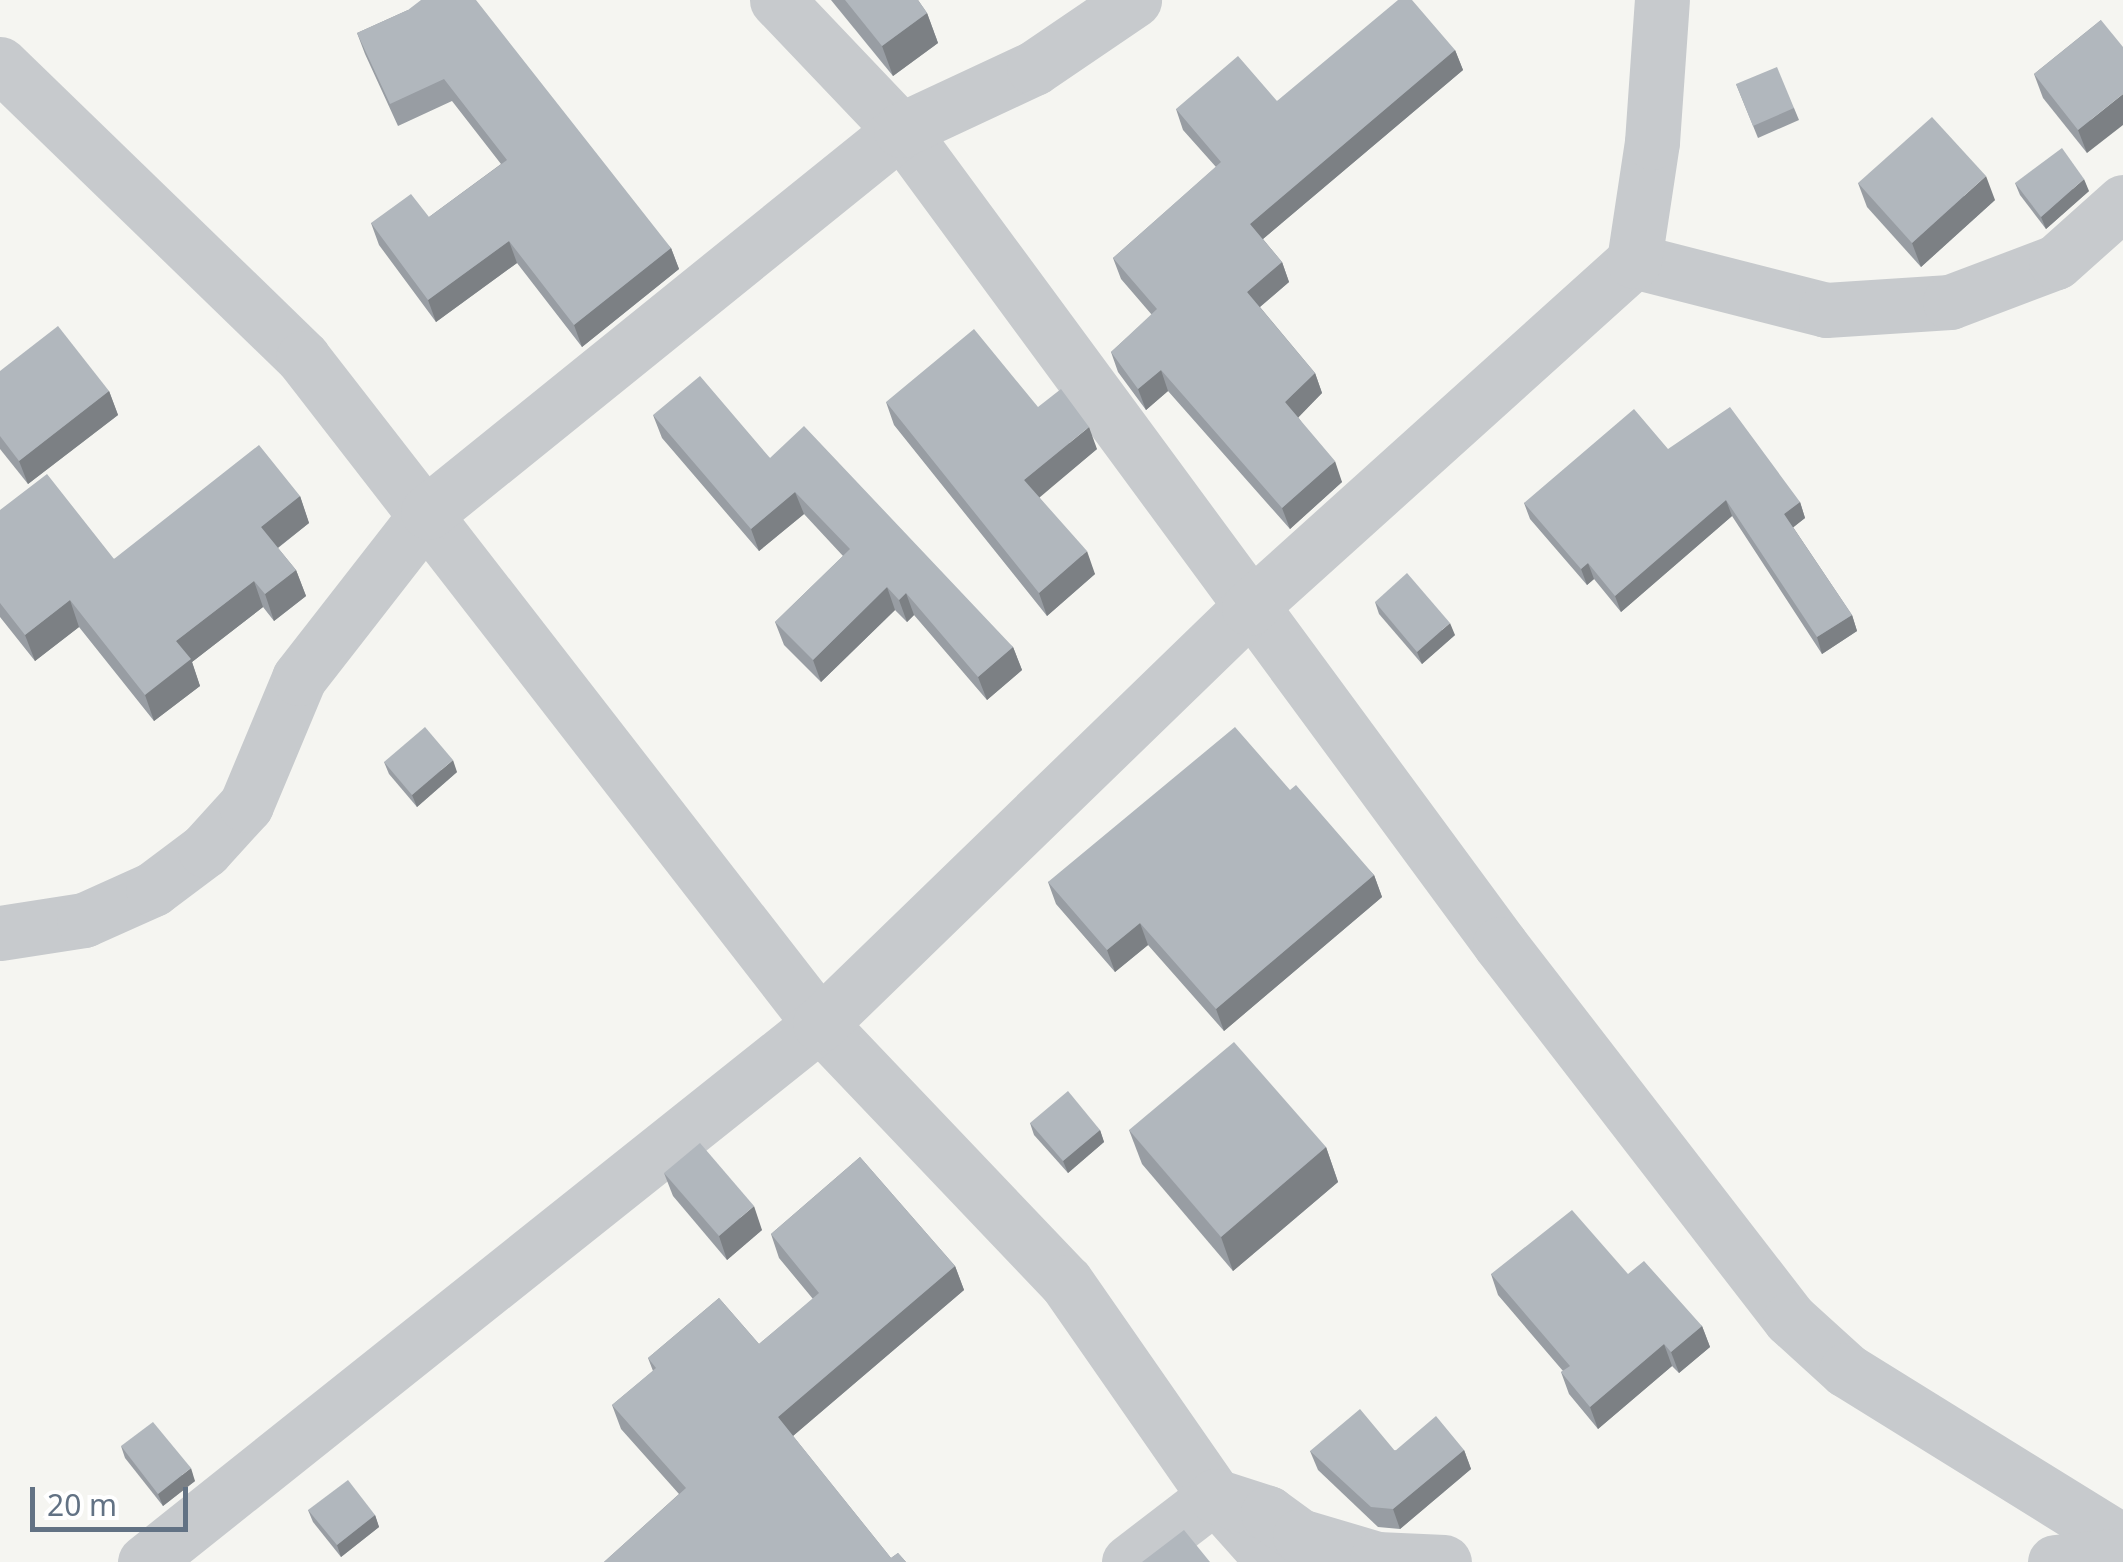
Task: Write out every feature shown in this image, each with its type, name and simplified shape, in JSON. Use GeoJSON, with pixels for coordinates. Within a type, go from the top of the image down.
{"type":"FeatureCollection","features":[{"type":"Feature","properties":{"kind":"street"},"geometry":{"type":"LineString","coordinates":[[777,0],[900,130],[1500,944],[1815,1346],[2123,1542]]}},
{"type":"Feature","properties":{"kind":"street"},"geometry":{"type":"LineString","coordinates":[[4,928],[84,920],[153,890],[206,850],[246,805],[299,678],[428,512],[900,130],[1034,68],[1134,0]]}},
{"type":"Feature","properties":{"kind":"street"},"geometry":{"type":"LineString","coordinates":[[144,1562],[820,1024],[1249,608],[1634,261],[1652,142],[1662,0]]}},
{"type":"Feature","properties":{"kind":"street"},"geometry":{"type":"LineString","coordinates":[[0,64],[303,358],[428,512],[820,1024],[1066,1282],[1215,1496],[1274,1562]]}},
{"type":"Feature","properties":{"kind":"street"},"geometry":{"type":"LineString","coordinates":[[1634,261],[1826,310],[1950,302],[2056,262],[2123,202]]}},
{"type":"Feature","properties":{"kind":"street"},"geometry":{"type":"LineString","coordinates":[[1130,1562],[1215,1496]]}},
{"type":"Feature","properties":{"kind":"street"},"geometry":{"type":"LineString","coordinates":[[1215,1496],[1268,1513],[1300,1536],[1377,1559],[1444,1562]]}},
{"type":"Feature","properties":{"kind":"street"},"geometry":{"type":"LineString","coordinates":[[2055,1562],[2123,1555]]}},
{"type":"Feature","properties":{"kind":"building"},"geometry":{"type":"Polygon","coordinates":[[[421,0],[476,0],[671,248],[574,325],[509,241],[428,300],[371,223],[411,194],[429,217],[507,160],[444,79],[390,104],[357,33],[421,0]]]}},
{"type":"Feature","properties":{"kind":"building"},"geometry":{"type":"Polygon","coordinates":[[[845,0],[918,0],[927,13],[882,46],[845,0]]]}},
{"type":"Feature","properties":{"kind":"building"},"geometry":{"type":"Polygon","coordinates":[[[1398,0],[1412,0],[1455,50],[1250,224],[1282,262],[1247,292],[1315,373],[1285,402],[1335,461],[1282,508],[1161,370],[1138,389],[1111,352],[1157,309],[1113,258],[1221,162],[1176,109],[1238,56],[1277,101],[1398,0]]]}},
{"type":"Feature","properties":{"kind":"building"},"geometry":{"type":"Polygon","coordinates":[[[2101,20],[2123,47],[2123,94],[2078,130],[2034,74],[2101,20]]]}},
{"type":"Feature","properties":{"kind":"building"},"geometry":{"type":"Polygon","coordinates":[[[1777,67],[1794,108],[1753,126],[1736,84],[1777,67]]]}},
{"type":"Feature","properties":{"kind":"building"},"geometry":{"type":"Polygon","coordinates":[[[1932,117],[1986,176],[1912,243],[1858,183],[1932,117]]]}},
{"type":"Feature","properties":{"kind":"building"},"geometry":{"type":"Polygon","coordinates":[[[2062,148],[2084,179],[2041,217],[2015,183],[2062,148]]]}},
{"type":"Feature","properties":{"kind":"building"},"geometry":{"type":"Polygon","coordinates":[[[58,326],[109,391],[19,461],[0,436],[0,371],[58,326]]]}},
{"type":"Feature","properties":{"kind":"building"},"geometry":{"type":"Polygon","coordinates":[[[974,329],[1038,407],[1061,389],[1089,427],[1024,480],[1087,551],[1039,593],[886,402],[974,329]]]}},
{"type":"Feature","properties":{"kind":"building"},"geometry":{"type":"Polygon","coordinates":[[[700,376],[770,458],[804,426],[1013,647],[978,677],[906,593],[899,600],[887,587],[813,660],[775,622],[850,549],[795,492],[751,529],[653,415],[700,376]]]}},
{"type":"Feature","properties":{"kind":"building"},"geometry":{"type":"Polygon","coordinates":[[[1730,407],[1800,502],[1784,514],[1852,615],[1817,637],[1726,500],[1615,596],[1588,563],[1581,569],[1524,503],[1634,409],[1668,449],[1730,407]]]}},
{"type":"Feature","properties":{"kind":"building"},"geometry":{"type":"Polygon","coordinates":[[[259,445],[300,496],[261,527],[296,570],[265,594],[254,581],[176,641],[191,659],[145,695],[70,600],[25,635],[0,603],[0,510],[47,474],[114,559],[259,445]]]}},
{"type":"Feature","properties":{"kind":"building"},"geometry":{"type":"Polygon","coordinates":[[[1407,573],[1450,623],[1417,652],[1375,602],[1407,573]]]}},
{"type":"Feature","properties":{"kind":"building"},"geometry":{"type":"Polygon","coordinates":[[[425,727],[453,760],[412,795],[384,762],[425,727]]]}},
{"type":"Feature","properties":{"kind":"building"},"geometry":{"type":"Polygon","coordinates":[[[1235,727],[1290,790],[1296,785],[1374,875],[1216,1009],[1140,923],[1107,950],[1048,882],[1235,727]]]}},
{"type":"Feature","properties":{"kind":"building"},"geometry":{"type":"Polygon","coordinates":[[[1234,1042],[1326,1147],[1221,1237],[1129,1130],[1234,1042]]]}},
{"type":"Feature","properties":{"kind":"building"},"geometry":{"type":"Polygon","coordinates":[[[1068,1091],[1100,1130],[1063,1161],[1030,1123],[1068,1091]]]}},
{"type":"Feature","properties":{"kind":"building"},"geometry":{"type":"Polygon","coordinates":[[[700,1143],[754,1206],[719,1236],[664,1173],[700,1143]]]}},
{"type":"Feature","properties":{"kind":"building"},"geometry":{"type":"Polygon","coordinates":[[[860,1157],[955,1266],[778,1417],[891,1558],[898,1553],[906,1562],[604,1562],[686,1488],[612,1405],[656,1368],[648,1358],[719,1298],[759,1344],[819,1293],[771,1234],[860,1157]]]}},
{"type":"Feature","properties":{"kind":"building"},"geometry":{"type":"Polygon","coordinates":[[[1572,1210],[1628,1274],[1644,1261],[1702,1326],[1671,1352],[1664,1344],[1590,1407],[1561,1372],[1570,1366],[1491,1274],[1572,1210]]]}},
{"type":"Feature","properties":{"kind":"building"},"geometry":{"type":"Polygon","coordinates":[[[1360,1409],[1395,1451],[1436,1416],[1464,1450],[1393,1509],[1371,1507],[1310,1451],[1360,1409]]]}},
{"type":"Feature","properties":{"kind":"building"},"geometry":{"type":"Polygon","coordinates":[[[153,1422],[191,1468],[158,1494],[121,1446],[153,1422]]]}},
{"type":"Feature","properties":{"kind":"building"},"geometry":{"type":"Polygon","coordinates":[[[348,1480],[375,1515],[337,1545],[308,1510],[348,1480]]]}},
{"type":"Feature","properties":{"kind":"building"},"geometry":{"type":"Polygon","coordinates":[[[1184,1530],[1210,1562],[1142,1562],[1184,1530]]]}}]}
